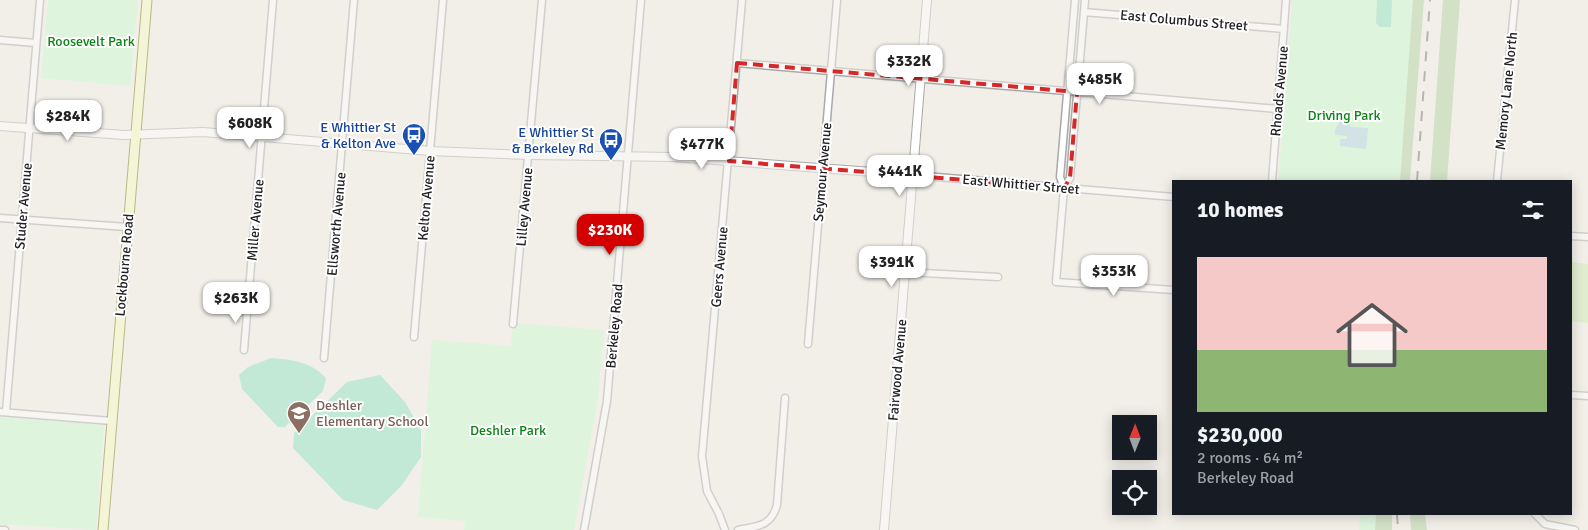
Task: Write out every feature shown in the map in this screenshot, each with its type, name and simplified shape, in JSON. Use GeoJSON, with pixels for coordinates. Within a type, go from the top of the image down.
{"type":"FeatureCollection","features":[{"type":"Feature","properties":{"kind":"main road","name":"Lockbourne Road"},"geometry":{"type":"LineString","coordinates":[[103,530],[147,0]]}},
{"type":"Feature","properties":{"kind":"street","name":"Studer Avenue"},"geometry":{"type":"LineString","coordinates":[[3,412],[22,219],[40,0]]}},
{"type":"Feature","properties":{"kind":"street","name":"Miller Avenue"},"geometry":{"type":"LineString","coordinates":[[244,350],[273,0]]}},
{"type":"Feature","properties":{"kind":"street","name":"Ellsworth Avenue"},"geometry":{"type":"LineString","coordinates":[[324,358],[354,0]]}},
{"type":"Feature","properties":{"kind":"street","name":"Kelton Avenue"},"geometry":{"type":"LineString","coordinates":[[414,337],[443,0]]}},
{"type":"Feature","properties":{"kind":"street","name":"Lilley Avenue"},"geometry":{"type":"LineString","coordinates":[[513,324],[542,0]]}},
{"type":"Feature","properties":{"kind":"street","name":"Berkeley Road"},"geometry":{"type":"LineString","coordinates":[[584,530],[607,401],[641,0]]}},
{"type":"Feature","properties":{"kind":"street","name":"Geers Avenue"},"geometry":{"type":"LineString","coordinates":[[725,530],[707,490],[702,456],[742,0]]}},
{"type":"Feature","properties":{"kind":"street","name":"Seymour Avenue"},"geometry":{"type":"LineString","coordinates":[[808,344],[837,0]]}},
{"type":"Feature","properties":{"kind":"street","name":"Fairwood Avenue"},"geometry":{"type":"LineString","coordinates":[[884,530],[927,0]]}},
{"type":"Feature","properties":{"kind":"street"},"geometry":{"type":"LineString","coordinates":[[1074,0],[1060,177],[1064,188],[1056,282],[1172,290]]}},
{"type":"Feature","properties":{"kind":"street"},"geometry":{"type":"LineString","coordinates":[[1064,188],[1070,178],[1085,0]]}},
{"type":"Feature","properties":{"kind":"street","name":"Rhoads Avenue"},"geometry":{"type":"LineString","coordinates":[[1272,180],[1286,0]]}},
{"type":"Feature","properties":{"kind":"street","name":"Memory Lane North"},"geometry":{"type":"LineString","coordinates":[[1497,180],[1515,0]]}},
{"type":"Feature","properties":{"kind":"street","name":"East Columbus Street"},"geometry":{"type":"LineString","coordinates":[[1084,12],[1284,29]]}},
{"type":"Feature","properties":{"kind":"street"},"geometry":{"type":"LineString","coordinates":[[0,40],[36,43]]}},
{"type":"Feature","properties":{"kind":"street"},"geometry":{"type":"LineString","coordinates":[[737,63],[1277,109]]}},
{"type":"Feature","properties":{"kind":"street","name":"East Whittier Street"},"geometry":{"type":"LineString","coordinates":[[0,126],[116,135],[203,132],[430,151],[529,155],[629,155],[728,160],[1172,197]]}},
{"type":"Feature","properties":{"kind":"street"},"geometry":{"type":"LineString","coordinates":[[0,218],[127,228]]}},
{"type":"Feature","properties":{"kind":"street"},"geometry":{"type":"LineString","coordinates":[[1572,236],[1588,238]]}},
{"type":"Feature","properties":{"kind":"street"},"geometry":{"type":"LineString","coordinates":[[905,272],[998,277]]}},
{"type":"Feature","properties":{"kind":"street"},"geometry":{"type":"LineString","coordinates":[[1572,395],[1588,396]]}},
{"type":"Feature","properties":{"kind":"street"},"geometry":{"type":"LineString","coordinates":[[738,530],[759,526],[768,522],[774,514],[777,505],[785,398]]}},
{"type":"Feature","properties":{"kind":"street"},"geometry":{"type":"LineString","coordinates":[[3,412],[112,421]]}},
{"type":"Feature","properties":{"kind":"street"},"geometry":{"type":"LineString","coordinates":[[1536,515],[1546,524],[1575,530]]}},
{"type":"Feature","properties":{"kind":"street"},"geometry":{"type":"LineString","coordinates":[[0,530],[5,530]]}},
{"type":"Feature","properties":{"kind":"highlighted area"},"geometry":{"type":"Polygon","coordinates":[[[737,63],[1077,92],[1070,178],[1064,188],[729,161],[737,63]]]}},
{"type":"Feature","properties":{"kind":"green space","name":"Roosevelt Park"},"geometry":{"type":"Polygon","coordinates":[[[48,0],[138,0],[130,86],[41,78],[48,0]]]}},
{"type":"Feature","properties":{"kind":"green space","name":"Driving Park"},"geometry":{"type":"Polygon","coordinates":[[[1292,0],[1413,0],[1400,180],[1278,180],[1292,0]]]}},
{"type":"Feature","properties":{"kind":"green space"},"geometry":{"type":"Polygon","coordinates":[[[1377,0],[1392,0],[1391,27],[1380,27],[1376,23],[1377,0]]]}},
{"type":"Feature","properties":{"kind":"green space"},"geometry":{"type":"Polygon","coordinates":[[[1410,0],[1424,0],[1410,180],[1302,180],[1410,0]]]}},
{"type":"Feature","properties":{"kind":"green space"},"geometry":{"type":"Polygon","coordinates":[[[1443,0],[1460,0],[1447,180],[1430,180],[1443,0]]]}},
{"type":"Feature","properties":{"kind":"green space"},"geometry":{"type":"Polygon","coordinates":[[[1572,262],[1588,264],[1588,323],[1572,321],[1572,262]]]}},
{"type":"Feature","properties":{"kind":"green space","name":"Deshler Park"},"geometry":{"type":"Polygon","coordinates":[[[513,323],[604,330],[598,398],[574,530],[464,530],[465,521],[418,517],[432,340],[511,346],[513,323]]]}},
{"type":"Feature","properties":{"kind":"green space"},"geometry":{"type":"Polygon","coordinates":[[[271,358],[301,362],[314,368],[326,378],[323,391],[285,427],[278,427],[242,389],[239,375],[248,367],[271,358]]]}},
{"type":"Feature","properties":{"kind":"green space"},"geometry":{"type":"Polygon","coordinates":[[[380,375],[405,402],[421,430],[421,457],[402,485],[377,510],[343,500],[293,448],[294,433],[347,382],[380,375]]]}},
{"type":"Feature","properties":{"kind":"green space"},"geometry":{"type":"Polygon","coordinates":[[[0,417],[104,425],[96,530],[0,524],[0,417]]]}},
{"type":"Feature","properties":{"kind":"green space"},"geometry":{"type":"Polygon","coordinates":[[[1360,515],[1376,515],[1375,530],[1359,530],[1360,515]]]}},
{"type":"Feature","properties":{"kind":"green space"},"geometry":{"type":"Polygon","coordinates":[[[1371,515],[1392,515],[1392,530],[1369,530],[1371,515]]]}},
{"type":"Feature","properties":{"kind":"green space"},"geometry":{"type":"Polygon","coordinates":[[[1410,515],[1425,515],[1427,530],[1411,530],[1410,515]]]}},
{"type":"Feature","properties":{"kind":"water"},"geometry":{"type":"Polygon","coordinates":[[[1341,119],[1351,119],[1350,127],[1368,128],[1366,149],[1340,146],[1340,139],[1347,139],[1347,136],[1335,135],[1335,130],[1341,119]]]}},
{"type":"Feature","properties":{"kind":"railway"},"geometry":{"type":"LineString","coordinates":[[1417,180],[1430,0]]}},
{"type":"Feature","properties":{"kind":"railway"},"geometry":{"type":"LineString","coordinates":[[1397,515],[1398,530]]}},
{"type":"Feature","properties":{"kind":"place","name":"E Whittier St & Kelton Ave"},"geometry":{"type":"Point","coordinates":[414,156]}},
{"type":"Feature","properties":{"kind":"place","name":"E Whittier St & Berkeley Rd"},"geometry":{"type":"Point","coordinates":[611,161]}},
{"type":"Feature","properties":{"kind":"place","name":"Deshler Elementary School"},"geometry":{"type":"Point","coordinates":[299,434]}}]}
